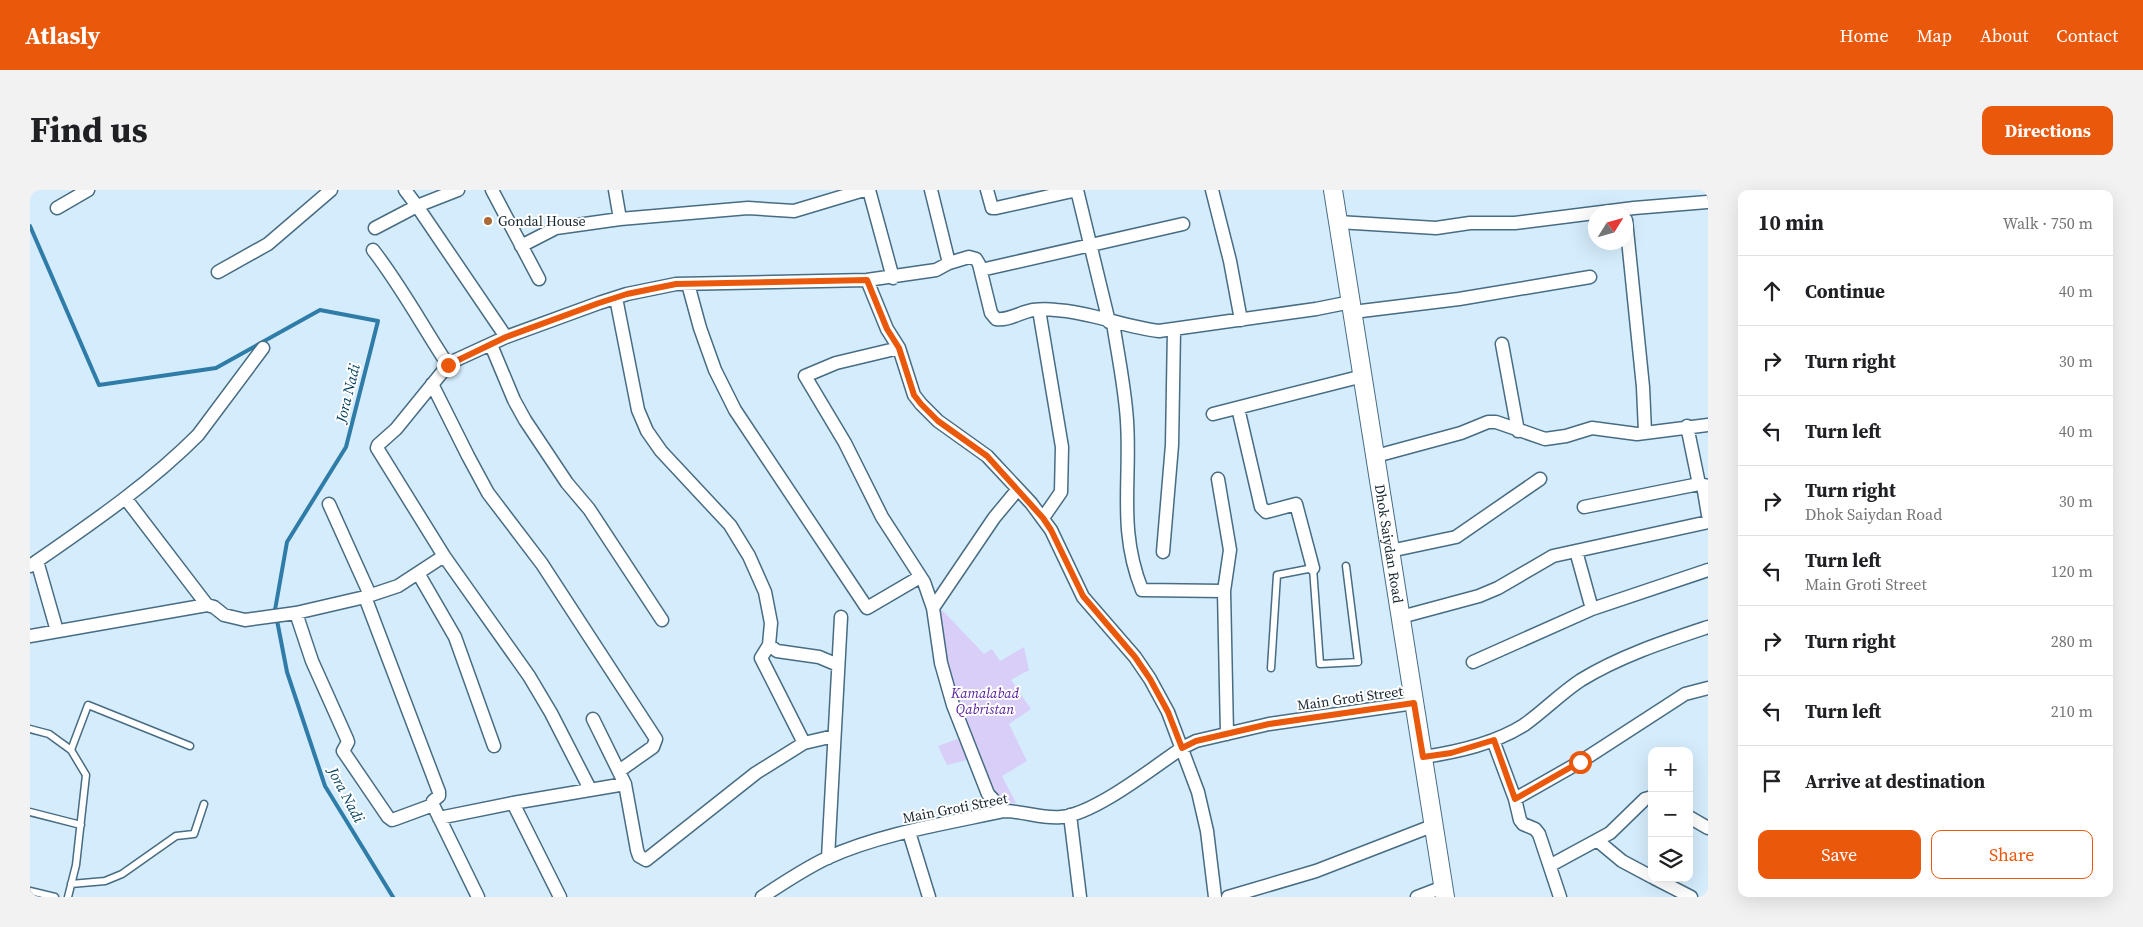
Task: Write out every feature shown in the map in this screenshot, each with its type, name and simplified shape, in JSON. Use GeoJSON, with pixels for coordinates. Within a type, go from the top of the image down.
{"type":"FeatureCollection","features":[{"type":"Feature","properties":{"kind":"main road","name":"Dhok Saiydan Road"},"geometry":{"type":"LineString","coordinates":[[1333,190],[1423,757],[1432,826],[1444,892]]}},
{"type":"Feature","properties":{"kind":"street"},"geometry":{"type":"LineString","coordinates":[[56,208],[88,190]]}},
{"type":"Feature","properties":{"kind":"street"},"geometry":{"type":"LineString","coordinates":[[405,190],[506,337]]}},
{"type":"Feature","properties":{"kind":"street"},"geometry":{"type":"LineString","coordinates":[[375,228],[417,206],[458,190]]}},
{"type":"Feature","properties":{"kind":"street"},"geometry":{"type":"LineString","coordinates":[[492,190],[539,279]]}},
{"type":"Feature","properties":{"kind":"street"},"geometry":{"type":"LineString","coordinates":[[615,190],[620,219]]}},
{"type":"Feature","properties":{"kind":"street"},"geometry":{"type":"LineString","coordinates":[[521,246],[556,228],[620,219],[748,208],[794,210],[864,190]]}},
{"type":"Feature","properties":{"kind":"street"},"geometry":{"type":"LineString","coordinates":[[869,190],[893,278]]}},
{"type":"Feature","properties":{"kind":"street"},"geometry":{"type":"LineString","coordinates":[[931,190],[949,263]]}},
{"type":"Feature","properties":{"kind":"street"},"geometry":{"type":"LineString","coordinates":[[987,190],[992,208],[1077,190],[1111,322],[1127,420],[1126,529],[1133,566],[1142,590],[1224,591]]}},
{"type":"Feature","properties":{"kind":"street"},"geometry":{"type":"LineString","coordinates":[[1212,190],[1230,261],[1241,320]]}},
{"type":"Feature","properties":{"kind":"street"},"geometry":{"type":"LineString","coordinates":[[218,272],[268,244],[323,193]]}},
{"type":"Feature","properties":{"kind":"street"},"geometry":{"type":"LineString","coordinates":[[1633,213],[1708,202],[1708,207]]}},
{"type":"Feature","properties":{"kind":"street"},"geometry":{"type":"LineString","coordinates":[[1338,222],[1436,228],[1470,224],[1515,223],[1588,217]]}},
{"type":"Feature","properties":{"kind":"street"},"geometry":{"type":"LineString","coordinates":[[981,270],[1183,224]]}},
{"type":"Feature","properties":{"kind":"street"},"geometry":{"type":"LineString","coordinates":[[373,250],[392,274],[448,365]]}},
{"type":"Feature","properties":{"kind":"street"},"geometry":{"type":"LineString","coordinates":[[1629,250],[1643,387],[1645,432]]}},
{"type":"Feature","properties":{"kind":"street"},"geometry":{"type":"LineString","coordinates":[[590,789],[551,713],[529,676],[444,556],[377,448],[396,429],[448,365],[506,337],[616,298],[676,284],[893,278],[936,270],[949,263],[969,257],[976,259],[981,270],[991,314],[996,319],[1002,320],[1033,310],[1056,310],[1080,313],[1111,322],[1159,331],[1316,309],[1459,299],[1590,277]]}},
{"type":"Feature","properties":{"kind":"street"},"geometry":{"type":"LineString","coordinates":[[867,280],[887,329],[899,348],[914,395],[938,421],[987,456],[1043,518],[1051,530],[1083,596],[1135,657],[1150,679],[1168,712],[1198,792],[1207,831],[1215,897]]}},
{"type":"Feature","properties":{"kind":"street"},"geometry":{"type":"LineString","coordinates":[[688,284],[700,328],[716,370],[735,410],[867,608],[920,577]]}},
{"type":"Feature","properties":{"kind":"street"},"geometry":{"type":"LineString","coordinates":[[616,298],[638,410],[647,431],[661,451],[730,525],[749,556],[765,592],[771,623],[769,645],[762,658],[804,743]]}},
{"type":"Feature","properties":{"kind":"street"},"geometry":{"type":"LineString","coordinates":[[1039,310],[1062,447],[1061,492],[1043,518]]}},
{"type":"Feature","properties":{"kind":"street"},"geometry":{"type":"LineString","coordinates":[[1163,552],[1172,445],[1174,329]]}},
{"type":"Feature","properties":{"kind":"street"},"geometry":{"type":"LineString","coordinates":[[1502,344],[1518,431]]}},
{"type":"Feature","properties":{"kind":"street"},"geometry":{"type":"LineString","coordinates":[[491,345],[514,400],[525,420],[567,483],[589,508],[662,620]]}},
{"type":"Feature","properties":{"kind":"street"},"geometry":{"type":"LineString","coordinates":[[57,631],[34,564],[126,499],[198,435],[263,348]]}},
{"type":"Feature","properties":{"kind":"street"},"geometry":{"type":"LineString","coordinates":[[899,348],[836,363],[805,376],[845,443],[882,517],[920,577],[933,608],[941,663],[953,705],[988,794],[1004,811]]}},
{"type":"Feature","properties":{"kind":"street"},"geometry":{"type":"LineString","coordinates":[[1213,414],[1363,376]]}},
{"type":"Feature","properties":{"kind":"street"},"geometry":{"type":"LineString","coordinates":[[432,384],[488,493],[542,564],[656,739],[653,747],[619,771]]}},
{"type":"Feature","properties":{"kind":"street"},"geometry":{"type":"LineString","coordinates":[[1238,408],[1261,508],[1266,512],[1296,504],[1313,568]]}},
{"type":"Feature","properties":{"kind":"street"},"geometry":{"type":"LineString","coordinates":[[1376,456],[1434,442],[1488,422],[1496,422],[1545,439],[1566,436],[1592,428],[1617,432],[1645,432],[1708,425]]}},
{"type":"Feature","properties":{"kind":"street"},"geometry":{"type":"LineString","coordinates":[[1687,426],[1703,485],[1708,515]]}},
{"type":"Feature","properties":{"kind":"street"},"geometry":{"type":"LineString","coordinates":[[1218,479],[1230,550],[1224,591],[1227,734]]}},
{"type":"Feature","properties":{"kind":"street"},"geometry":{"type":"LineString","coordinates":[[1390,551],[1456,537],[1540,479]]}},
{"type":"Feature","properties":{"kind":"street"},"geometry":{"type":"LineString","coordinates":[[1584,507],[1703,485]]}},
{"type":"Feature","properties":{"kind":"street"},"geometry":{"type":"LineString","coordinates":[[933,608],[994,518],[1018,489]]}},
{"type":"Feature","properties":{"kind":"street"},"geometry":{"type":"LineString","coordinates":[[126,499],[207,605]]}},
{"type":"Feature","properties":{"kind":"street"},"geometry":{"type":"LineString","coordinates":[[329,504],[368,596],[439,792],[433,801],[433,806],[478,897]]}},
{"type":"Feature","properties":{"kind":"street"},"geometry":{"type":"LineString","coordinates":[[1401,617],[1479,596],[1498,588],[1553,556],[1708,522]]}},
{"type":"Feature","properties":{"kind":"street"},"geometry":{"type":"LineString","coordinates":[[1576,551],[1592,609]]}},
{"type":"Feature","properties":{"kind":"street"},"geometry":{"type":"LineString","coordinates":[[30,636],[207,605],[214,607],[224,615],[245,620],[296,613],[368,596],[402,584],[444,556]]}},
{"type":"Feature","properties":{"kind":"street"},"geometry":{"type":"LineString","coordinates":[[1473,662],[1592,609],[1708,570]]}},
{"type":"Feature","properties":{"kind":"street"},"geometry":{"type":"LineString","coordinates":[[418,573],[455,637],[494,746]]}},
{"type":"Feature","properties":{"kind":"street"},"geometry":{"type":"LineString","coordinates":[[296,613],[312,662],[347,739],[348,742],[343,751],[388,818],[392,820],[433,806]]}},
{"type":"Feature","properties":{"kind":"street"},"geometry":{"type":"LineString","coordinates":[[828,858],[841,617]]}},
{"type":"Feature","properties":{"kind":"street"},"geometry":{"type":"LineString","coordinates":[[1423,757],[1451,753],[1494,740],[1524,725],[1580,681],[1601,669],[1708,627]]}},
{"type":"Feature","properties":{"kind":"street"},"geometry":{"type":"LineString","coordinates":[[769,645],[777,651],[819,657],[838,665]]}},
{"type":"Feature","properties":{"kind":"street"},"geometry":{"type":"LineString","coordinates":[[1515,799],[1580,762],[1685,694],[1708,688]]}},
{"type":"Feature","properties":{"kind":"street","name":"Main Groti Street"},"geometry":{"type":"LineString","coordinates":[[762,897],[784,882],[828,858],[909,832],[1004,811],[1017,811],[1046,818],[1070,815],[1103,801],[1182,748],[1196,741],[1269,724],[1414,703]]}},
{"type":"Feature","properties":{"kind":"street"},"geometry":{"type":"LineString","coordinates":[[593,719],[625,784],[637,850],[639,856],[646,860],[756,773],[804,743],[834,736]]}},
{"type":"Feature","properties":{"kind":"street"},"geometry":{"type":"LineString","coordinates":[[1494,740],[1515,799],[1520,820],[1535,829],[1551,865],[1560,897]]}},
{"type":"Feature","properties":{"kind":"street"},"geometry":{"type":"LineString","coordinates":[[439,818],[625,784]]}},
{"type":"Feature","properties":{"kind":"street"},"geometry":{"type":"LineString","coordinates":[[1551,865],[1610,833],[1648,798]]}},
{"type":"Feature","properties":{"kind":"street"},"geometry":{"type":"LineString","coordinates":[[513,803],[560,897]]}},
{"type":"Feature","properties":{"kind":"street"},"geometry":{"type":"LineString","coordinates":[[1070,815],[1080,897]]}},
{"type":"Feature","properties":{"kind":"street"},"geometry":{"type":"LineString","coordinates":[[1693,819],[1708,828]]}},
{"type":"Feature","properties":{"kind":"street"},"geometry":{"type":"LineString","coordinates":[[1228,897],[1316,871],[1432,826]]}},
{"type":"Feature","properties":{"kind":"street"},"geometry":{"type":"LineString","coordinates":[[909,832],[929,897]]}},
{"type":"Feature","properties":{"kind":"street"},"geometry":{"type":"LineString","coordinates":[[1598,841],[1622,861],[1648,875]]}},
{"type":"Feature","properties":{"kind":"street"},"geometry":{"type":"LineString","coordinates":[[1661,882],[1691,897]]}},
{"type":"Feature","properties":{"kind":"street"},"geometry":{"type":"LineString","coordinates":[[1417,897],[1444,892]]}},
{"type":"Feature","properties":{"kind":"lane"},"geometry":{"type":"LineString","coordinates":[[1271,668],[1277,575],[1313,568],[1320,664],[1358,662],[1346,566]]}},
{"type":"Feature","properties":{"kind":"lane"},"geometry":{"type":"LineString","coordinates":[[71,750],[88,705],[190,746]]}},
{"type":"Feature","properties":{"kind":"lane"},"geometry":{"type":"LineString","coordinates":[[30,728],[49,734],[71,750],[86,775],[76,865],[68,897]]}},
{"type":"Feature","properties":{"kind":"lane"},"geometry":{"type":"LineString","coordinates":[[71,884],[105,881],[122,874],[176,836],[194,834],[204,804]]}},
{"type":"Feature","properties":{"kind":"lane"},"geometry":{"type":"LineString","coordinates":[[30,812],[81,825]]}},
{"type":"Feature","properties":{"kind":"lane"},"geometry":{"type":"LineString","coordinates":[[30,891],[55,897]]}},
{"type":"Feature","properties":{"kind":"green space","name":"Kamalabad Qabristan"},"geometry":{"type":"Polygon","coordinates":[[[942,610],[984,654],[992,649],[1000,661],[1024,647],[1029,670],[1011,680],[1031,709],[1009,724],[1027,761],[1002,776],[1016,803],[999,806],[971,759],[947,765],[938,746],[963,737],[932,649],[936,618],[942,610]]]}},
{"type":"Feature","properties":{"kind":"waterway","name":"Jora Nadi"},"geometry":{"type":"LineString","coordinates":[[30,226],[99,385],[216,368],[320,310],[378,321],[346,447],[287,542],[275,610],[287,672],[325,786],[393,897]]}},
{"type":"Feature","properties":{"kind":"place","name":"Gondal House"},"geometry":{"type":"Point","coordinates":[488,221]}},
{"type":"Feature","properties":{"kind":"route"},"geometry":{"type":"LineString","coordinates":[[448,365],[506,337],[599,303],[627,294],[676,284],[867,280],[887,329],[899,348],[914,395],[938,421],[987,456],[1043,518],[1051,530],[1083,596],[1092,609],[1135,657],[1150,679],[1168,712],[1182,748],[1196,741],[1269,724],[1342,715],[1414,703],[1423,757],[1451,753],[1494,740],[1515,799],[1580,762]]}}]}
